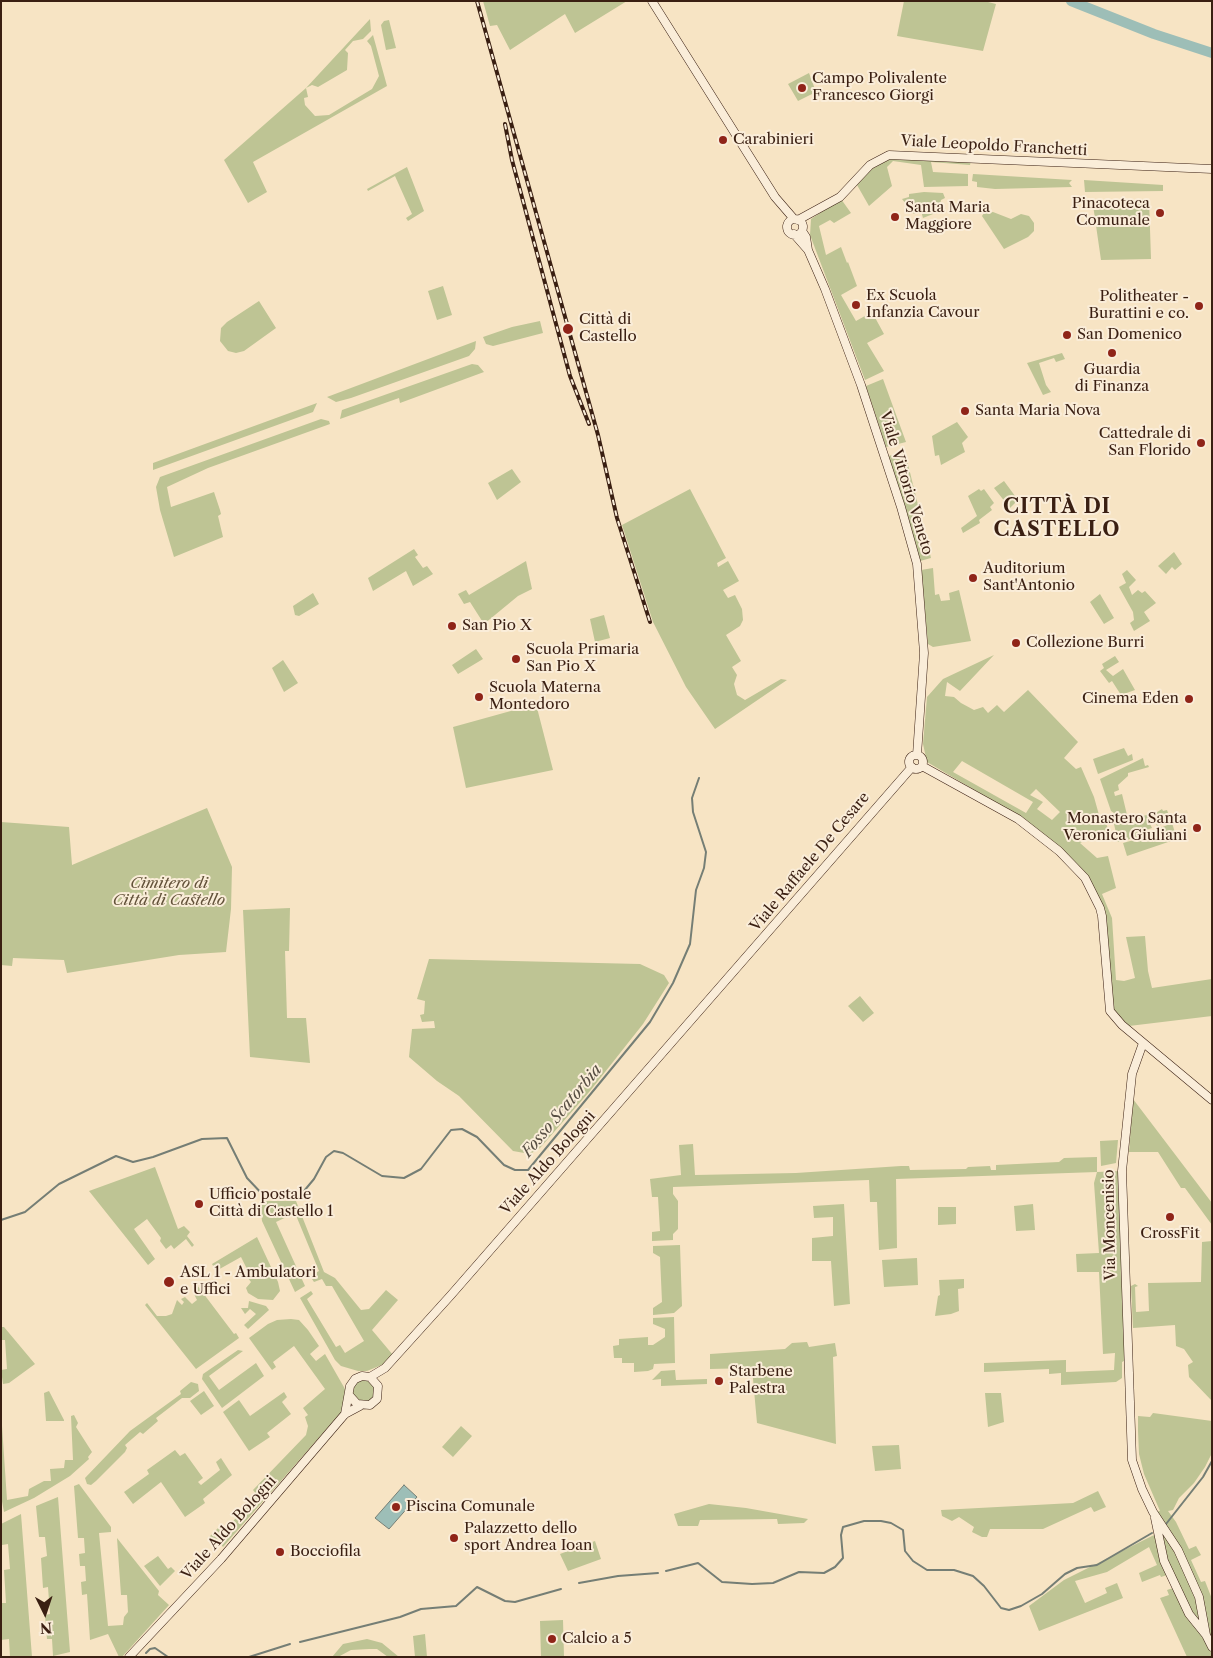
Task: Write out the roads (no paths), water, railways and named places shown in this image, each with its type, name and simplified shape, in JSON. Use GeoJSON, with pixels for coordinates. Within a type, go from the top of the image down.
{"type":"FeatureCollection","features":[{"type":"Feature","properties":{"kind":"main road"},"geometry":{"type":"LineString","coordinates":[[652,1],[775,197],[806,237],[808,250]]}},
{"type":"Feature","properties":{"kind":"main road","name":"Viale Leopoldo Franchetti"},"geometry":{"type":"LineString","coordinates":[[794,234],[797,224],[840,197],[870,165],[888,155],[1212,169]]}},
{"type":"Feature","properties":{"kind":"main road","name":"Viale Vittorio Veneto"},"geometry":{"type":"LineString","coordinates":[[797,224],[788,230],[808,250],[825,289],[902,507],[917,564],[924,653],[917,755]]}},
{"type":"Feature","properties":{"kind":"main road"},"geometry":{"type":"LineString","coordinates":[[917,755],[922,759],[922,766],[916,769],[912,767],[910,759],[917,755]]}},
{"type":"Feature","properties":{"kind":"main road"},"geometry":{"type":"LineString","coordinates":[[922,766],[1018,819],[1059,851],[1085,878],[1102,916],[1110,1011],[1118,1021],[1143,1043],[1212,1100]]}},
{"type":"Feature","properties":{"kind":"main road","name":"Viale Raffaele De Cesare"},"geometry":{"type":"LineString","coordinates":[[729,975],[750,956],[816,875],[912,767]]}},
{"type":"Feature","properties":{"kind":"main road","name":"Viale Aldo Bologni"},"geometry":{"type":"LineString","coordinates":[[378,1386],[386,1368],[691,1022],[729,975]]}},
{"type":"Feature","properties":{"kind":"main road","name":"Via Moncenisio"},"geometry":{"type":"LineString","coordinates":[[1143,1043],[1132,1074],[1122,1171],[1132,1460],[1154,1512]]}},
{"type":"Feature","properties":{"kind":"main road","name":"Viale Aldo Bologni"},"geometry":{"type":"LineString","coordinates":[[370,1377],[386,1368]]}},
{"type":"Feature","properties":{"kind":"main road"},"geometry":{"type":"LineString","coordinates":[[362,1376],[370,1377],[378,1386],[379,1395],[374,1403],[360,1406],[353,1402],[349,1392],[355,1379],[362,1376]]}},
{"type":"Feature","properties":{"kind":"main road","name":"Viale Aldo Bologni"},"geometry":{"type":"LineString","coordinates":[[345,1414],[349,1392]]}},
{"type":"Feature","properties":{"kind":"main road","name":"Viale Aldo Bologni"},"geometry":{"type":"LineString","coordinates":[[129,1657],[221,1559],[345,1414],[360,1406]]}},
{"type":"Feature","properties":{"kind":"main road"},"geometry":{"type":"LineString","coordinates":[[1154,1512],[1164,1561],[1189,1614],[1206,1635],[1212,1647]]}},
{"type":"Feature","properties":{"kind":"main road"},"geometry":{"type":"LineString","coordinates":[[1154,1512],[1178,1550],[1199,1597],[1206,1635]]}},
{"type":"Feature","properties":{"kind":"water","name":"Piscina Comunale"},"geometry":{"type":"Polygon","coordinates":[[[404,1485],[417,1497],[389,1529],[375,1518],[404,1485]]]}},
{"type":"Feature","properties":{"kind":"waterway"},"geometry":{"type":"LineString","coordinates":[[1071,1],[1154,34],[1212,53]]}},
{"type":"Feature","properties":{"kind":"waterway","name":"Fosso Scatorbia"},"geometry":{"type":"LineString","coordinates":[[1,1220],[25,1212],[59,1184],[116,1156],[133,1162],[153,1157],[202,1139],[227,1138],[247,1178],[265,1197],[289,1196],[304,1191],[314,1179],[326,1157],[334,1151],[343,1153],[382,1176],[404,1178],[421,1169],[451,1130],[462,1129],[477,1137],[504,1165],[515,1170],[528,1170],[650,1022],[673,983],[690,944],[696,890],[704,868],[706,852],[693,812],[692,798],[699,778]]}},
{"type":"Feature","properties":{"kind":"waterway"},"geometry":{"type":"LineString","coordinates":[[1166,1524],[1203,1477],[1212,1461]]}},
{"type":"Feature","properties":{"kind":"waterway"},"geometry":{"type":"LineString","coordinates":[[666,1571],[698,1563],[722,1582],[752,1584],[773,1583],[799,1572],[824,1573],[835,1567],[843,1558],[841,1535],[843,1527],[864,1521],[881,1521],[891,1523],[903,1530],[905,1551],[913,1561],[927,1570],[954,1570],[973,1576],[984,1586],[1001,1608],[1009,1610],[1021,1606],[1042,1594],[1065,1574],[1077,1568],[1097,1565],[1152,1533]]}},
{"type":"Feature","properties":{"kind":"waterway"},"geometry":{"type":"LineString","coordinates":[[579,1583],[618,1576],[658,1573]]}},
{"type":"Feature","properties":{"kind":"waterway"},"geometry":{"type":"LineString","coordinates":[[300,1642],[400,1617],[421,1609],[456,1606],[477,1587],[505,1601],[515,1602],[561,1589]]}},
{"type":"Feature","properties":{"kind":"waterway"},"geometry":{"type":"LineString","coordinates":[[249,1657],[290,1644]]}},
{"type":"Feature","properties":{"kind":"waterway"},"geometry":{"type":"LineString","coordinates":[[146,1653],[150,1649],[155,1648],[168,1657]]}},
{"type":"Feature","properties":{"kind":"railway"},"geometry":{"type":"LineString","coordinates":[[477,1],[598,435],[617,518],[650,622]]}},
{"type":"Feature","properties":{"kind":"railway"},"geometry":{"type":"LineString","coordinates":[[505,124],[512,160],[570,376],[589,424]]}},
{"type":"Feature","properties":{"kind":"place","name":"Campo Polivalente Francesco Giorgi"},"geometry":{"type":"Point","coordinates":[802,88]}},
{"type":"Feature","properties":{"kind":"place","name":"Carabinieri"},"geometry":{"type":"Point","coordinates":[723,140]}},
{"type":"Feature","properties":{"kind":"place","name":"Pinacoteca Comunale"},"geometry":{"type":"Point","coordinates":[1160,213]}},
{"type":"Feature","properties":{"kind":"place","name":"Santa Maria Maggiore"},"geometry":{"type":"Point","coordinates":[895,217]}},
{"type":"Feature","properties":{"kind":"place","name":"Ex Scuola Infanzia Cavour"},"geometry":{"type":"Point","coordinates":[856,305]}},
{"type":"Feature","properties":{"kind":"place","name":"Politheater - Burattini e co."},"geometry":{"type":"Point","coordinates":[1199,306]}},
{"type":"Feature","properties":{"kind":"place","name":"Città di Castello"},"geometry":{"type":"Point","coordinates":[568,329]}},
{"type":"Feature","properties":{"kind":"place","name":"San Domenico"},"geometry":{"type":"Point","coordinates":[1067,335]}},
{"type":"Feature","properties":{"kind":"place","name":"Guardia di Finanza"},"geometry":{"type":"Point","coordinates":[1112,353]}},
{"type":"Feature","properties":{"kind":"place","name":"Santa Maria Nova"},"geometry":{"type":"Point","coordinates":[965,411]}},
{"type":"Feature","properties":{"kind":"place","name":"Cattedrale di San Florido"},"geometry":{"type":"Point","coordinates":[1201,443]}},
{"type":"Feature","properties":{"kind":"place","name":"Auditorium Sant'Antonio"},"geometry":{"type":"Point","coordinates":[973,578]}},
{"type":"Feature","properties":{"kind":"place","name":"San Pio X"},"geometry":{"type":"Point","coordinates":[452,626]}},
{"type":"Feature","properties":{"kind":"place","name":"Collezione Burri"},"geometry":{"type":"Point","coordinates":[1016,643]}},
{"type":"Feature","properties":{"kind":"place","name":"Scuola Primaria San Pio X"},"geometry":{"type":"Point","coordinates":[516,659]}},
{"type":"Feature","properties":{"kind":"place","name":"Scuola Materna Montedoro"},"geometry":{"type":"Point","coordinates":[479,697]}},
{"type":"Feature","properties":{"kind":"place","name":"Cinema Eden"},"geometry":{"type":"Point","coordinates":[1189,699]}},
{"type":"Feature","properties":{"kind":"place","name":"Monastero Santa Veronica Giuliani"},"geometry":{"type":"Point","coordinates":[1197,828]}},
{"type":"Feature","properties":{"kind":"place","name":"Ufficio postale Città di Castello 1"},"geometry":{"type":"Point","coordinates":[199,1204]}},
{"type":"Feature","properties":{"kind":"place","name":"CrossFit"},"geometry":{"type":"Point","coordinates":[1170,1217]}},
{"type":"Feature","properties":{"kind":"place","name":"ASL 1 - Ambulatori e Uffici"},"geometry":{"type":"Point","coordinates":[169,1282]}},
{"type":"Feature","properties":{"kind":"place","name":"Starbene Palestra"},"geometry":{"type":"Point","coordinates":[719,1381]}},
{"type":"Feature","properties":{"kind":"place","name":"Piscina Comunale"},"geometry":{"type":"Point","coordinates":[396,1507]}},
{"type":"Feature","properties":{"kind":"place","name":"Palazzetto dello sport Andrea Ioan"},"geometry":{"type":"Point","coordinates":[454,1538]}},
{"type":"Feature","properties":{"kind":"place","name":"Bocciofila"},"geometry":{"type":"Point","coordinates":[280,1552]}},
{"type":"Feature","properties":{"kind":"place","name":"Calcio a 5"},"geometry":{"type":"Point","coordinates":[552,1639]}},
{"type":"Feature","properties":{"kind":"district","name":"CITTÀ DI CASTELLO"},"geometry":{"type":"Point","coordinates":[1057,518]}},
{"type":"Feature","properties":{"kind":"park label","name":"Cimitero di Città di Castello"},"geometry":{"type":"Point","coordinates":[169,892]}}]}
